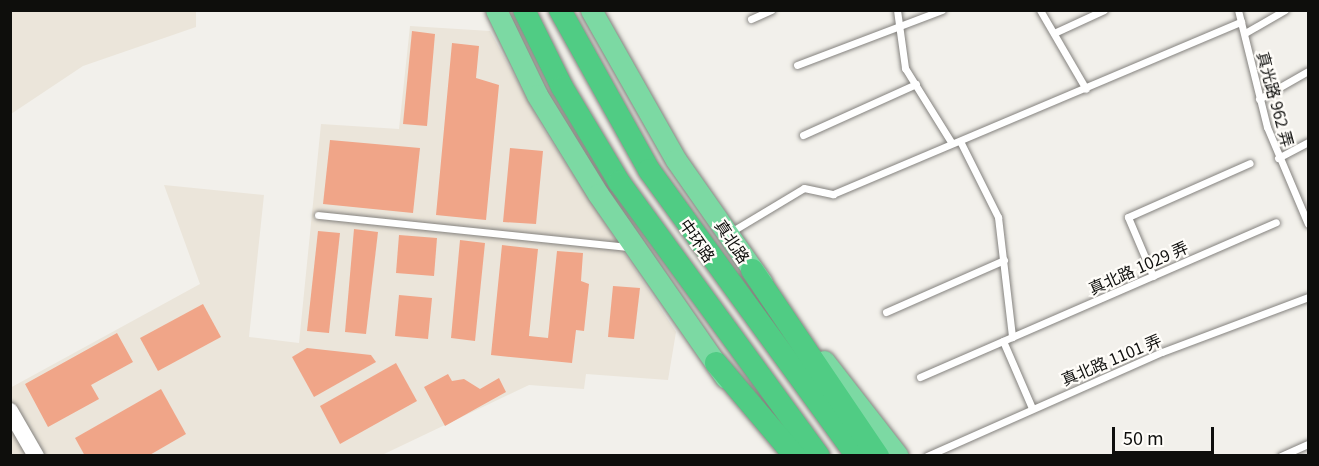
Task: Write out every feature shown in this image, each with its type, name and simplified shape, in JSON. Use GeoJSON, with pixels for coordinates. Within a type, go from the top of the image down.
{"type":"FeatureCollection","features":[{"type":"Feature","properties":{"kind":"highway","name":"中环路"},"geometry":{"type":"LineString","coordinates":[[524,10],[562,87],[620,182],[819,456]]}},
{"type":"Feature","properties":{"kind":"highway","name":"中环路"},"geometry":{"type":"LineString","coordinates":[[560,10],[649,170],[857,456]]}},
{"type":"Feature","properties":{"kind":"highway"},"geometry":{"type":"LineString","coordinates":[[752,270],[878,456]]}},
{"type":"Feature","properties":{"kind":"highway"},"geometry":{"type":"LineString","coordinates":[[716,363],[795,456]]}},
{"type":"Feature","properties":{"kind":"main road"},"geometry":{"type":"LineString","coordinates":[[496,10],[537,95],[634,248],[782,456]]}},
{"type":"Feature","properties":{"kind":"main road","name":"真北路"},"geometry":{"type":"LineString","coordinates":[[591,10],[676,160],[752,270],[898,456]]}},
{"type":"Feature","properties":{"kind":"street"},"geometry":{"type":"LineString","coordinates":[[10,411],[36,456]]}},
{"type":"Feature","properties":{"kind":"lane"},"geometry":{"type":"LineString","coordinates":[[751,19],[771,10]]}},
{"type":"Feature","properties":{"kind":"lane"},"geometry":{"type":"LineString","coordinates":[[897,10],[901,29],[900,52],[916,84],[951,142]]}},
{"type":"Feature","properties":{"kind":"lane"},"geometry":{"type":"LineString","coordinates":[[797,65],[884,28],[901,29],[942,10]]}},
{"type":"Feature","properties":{"kind":"lane"},"geometry":{"type":"LineString","coordinates":[[1040,10],[1086,89]]}},
{"type":"Feature","properties":{"kind":"lane"},"geometry":{"type":"LineString","coordinates":[[1054,33],[1104,10]]}},
{"type":"Feature","properties":{"kind":"lane","name":"真光路 962 弄"},"geometry":{"type":"LineString","coordinates":[[1238,10],[1259,99],[1278,158],[1306,214],[1308,224]]}},
{"type":"Feature","properties":{"kind":"lane"},"geometry":{"type":"LineString","coordinates":[[1245,33],[1286,10]]}},
{"type":"Feature","properties":{"kind":"lane"},"geometry":{"type":"LineString","coordinates":[[728,234],[804,188],[833,194],[951,142],[960,143],[1241,22]]}},
{"type":"Feature","properties":{"kind":"lane"},"geometry":{"type":"LineString","coordinates":[[1259,99],[1308,71]]}},
{"type":"Feature","properties":{"kind":"lane"},"geometry":{"type":"LineString","coordinates":[[803,135],[916,84]]}},
{"type":"Feature","properties":{"kind":"lane"},"geometry":{"type":"LineString","coordinates":[[1278,158],[1308,142]]}},
{"type":"Feature","properties":{"kind":"lane"},"geometry":{"type":"LineString","coordinates":[[960,143],[998,217],[1012,337]]}},
{"type":"Feature","properties":{"kind":"lane"},"geometry":{"type":"LineString","coordinates":[[1153,276],[1128,217],[1250,164]]}},
{"type":"Feature","properties":{"kind":"lane"},"geometry":{"type":"LineString","coordinates":[[318,215],[634,248]]}},
{"type":"Feature","properties":{"kind":"lane","name":"真北路 1029 弄"},"geometry":{"type":"LineString","coordinates":[[920,377],[1276,222]]}},
{"type":"Feature","properties":{"kind":"lane"},"geometry":{"type":"LineString","coordinates":[[886,312],[1004,260]]}},
{"type":"Feature","properties":{"kind":"lane","name":"真北路 1101 弄"},"geometry":{"type":"LineString","coordinates":[[927,456],[1031,404],[1308,297]]}},
{"type":"Feature","properties":{"kind":"lane"},"geometry":{"type":"LineString","coordinates":[[1003,341],[1031,404]]}},
{"type":"Feature","properties":{"kind":"lane"},"geometry":{"type":"LineString","coordinates":[[1281,456],[1308,444]]}},
{"type":"Feature","properties":{"kind":"shaded area"},"geometry":{"type":"Polygon","coordinates":[[[11,10],[196,11],[196,27],[83,66],[11,114],[11,10]]]}},
{"type":"Feature","properties":{"kind":"shaded area"},"geometry":{"type":"Polygon","coordinates":[[[410,26],[490,31],[544,130],[676,332],[668,380],[586,374],[584,389],[529,385],[382,455],[11,455],[10,388],[200,284],[164,185],[264,195],[249,337],[299,343],[321,124],[399,129],[410,26]]]}},
{"type":"Feature","properties":{"kind":"building"},"geometry":{"type":"Polygon","coordinates":[[[412,31],[435,34],[427,126],[403,124],[412,31]]]}},
{"type":"Feature","properties":{"kind":"building"},"geometry":{"type":"Polygon","coordinates":[[[452,43],[479,46],[476,78],[499,85],[486,220],[436,215],[452,43]]]}},
{"type":"Feature","properties":{"kind":"building"},"geometry":{"type":"Polygon","coordinates":[[[330,140],[420,148],[413,213],[323,204],[330,140]]]}},
{"type":"Feature","properties":{"kind":"building"},"geometry":{"type":"Polygon","coordinates":[[[510,148],[543,151],[536,224],[503,222],[510,148]]]}},
{"type":"Feature","properties":{"kind":"building"},"geometry":{"type":"Polygon","coordinates":[[[354,229],[378,232],[366,334],[345,332],[354,229]]]}},
{"type":"Feature","properties":{"kind":"building"},"geometry":{"type":"Polygon","coordinates":[[[318,231],[340,233],[329,333],[307,331],[318,231]]]}},
{"type":"Feature","properties":{"kind":"building"},"geometry":{"type":"Polygon","coordinates":[[[399,235],[437,238],[434,276],[396,273],[399,235]]]}},
{"type":"Feature","properties":{"kind":"building"},"geometry":{"type":"Polygon","coordinates":[[[460,240],[485,243],[475,341],[451,338],[460,240]]]}},
{"type":"Feature","properties":{"kind":"building"},"geometry":{"type":"Polygon","coordinates":[[[502,245],[538,249],[529,336],[548,338],[557,251],[583,253],[581,281],[589,284],[584,331],[576,330],[572,363],[491,355],[502,245]]]}},
{"type":"Feature","properties":{"kind":"building"},"geometry":{"type":"Polygon","coordinates":[[[613,286],[640,288],[634,339],[608,337],[613,286]]]}},
{"type":"Feature","properties":{"kind":"building"},"geometry":{"type":"Polygon","coordinates":[[[399,295],[432,298],[428,339],[395,336],[399,295]]]}},
{"type":"Feature","properties":{"kind":"building"},"geometry":{"type":"Polygon","coordinates":[[[203,304],[221,337],[158,371],[140,338],[203,304]]]}},
{"type":"Feature","properties":{"kind":"building"},"geometry":{"type":"Polygon","coordinates":[[[117,333],[133,362],[91,385],[99,399],[48,427],[25,384],[117,333]]]}},
{"type":"Feature","properties":{"kind":"building"},"geometry":{"type":"Polygon","coordinates":[[[307,348],[371,355],[376,362],[314,397],[292,357],[307,348]]]}},
{"type":"Feature","properties":{"kind":"building"},"geometry":{"type":"Polygon","coordinates":[[[396,363],[417,401],[340,444],[320,406],[396,363]]]}},
{"type":"Feature","properties":{"kind":"building"},"geometry":{"type":"Polygon","coordinates":[[[448,374],[452,381],[464,379],[480,389],[499,378],[506,392],[445,426],[424,387],[448,374]]]}},
{"type":"Feature","properties":{"kind":"building"},"geometry":{"type":"Polygon","coordinates":[[[161,389],[186,434],[148,456],[85,456],[75,438],[161,389]]]}}]}
